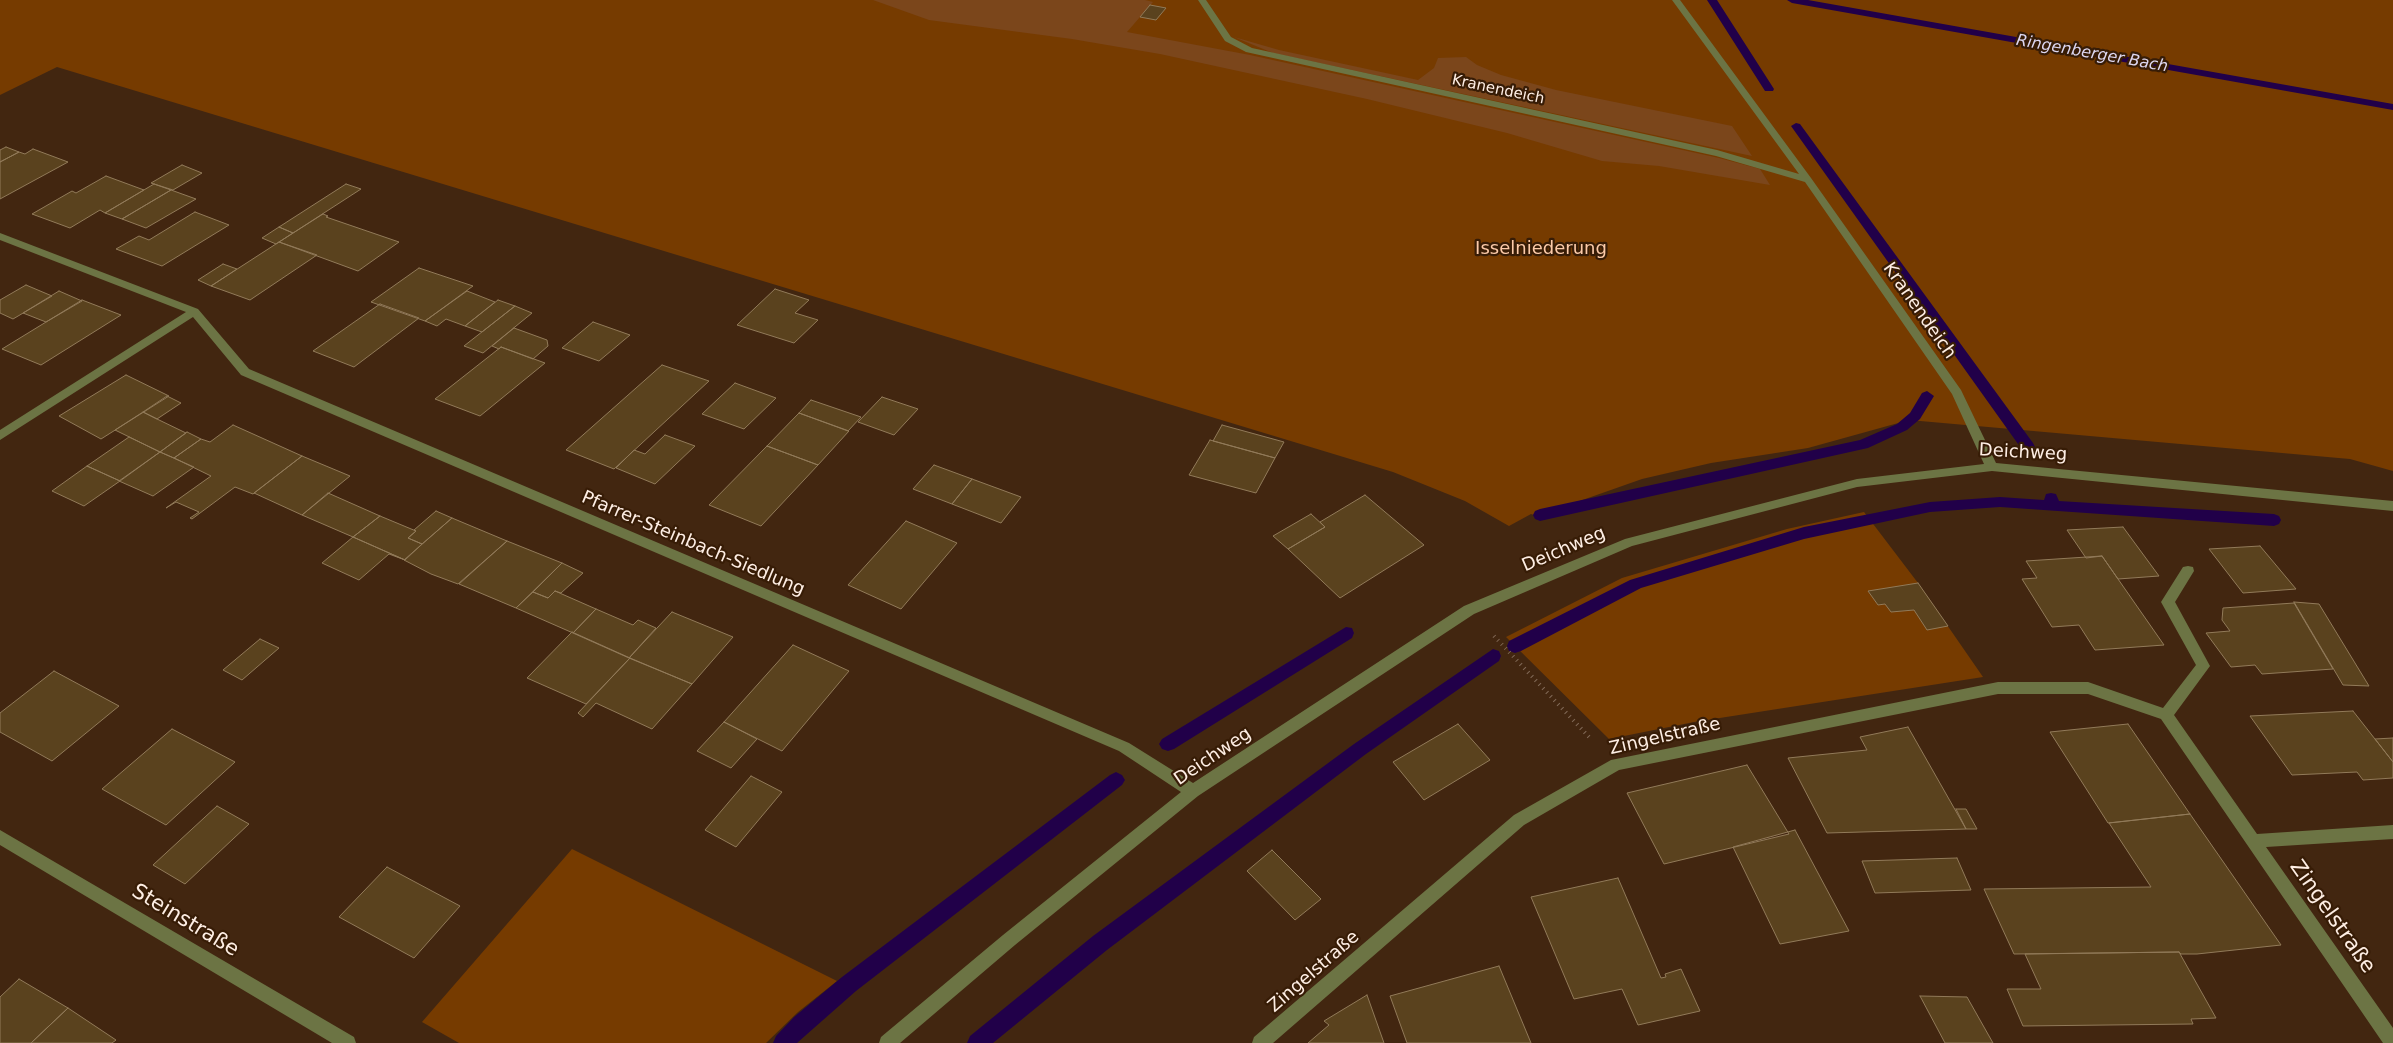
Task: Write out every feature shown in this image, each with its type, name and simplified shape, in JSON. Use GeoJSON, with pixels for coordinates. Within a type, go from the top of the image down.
{"type":"FeatureCollection","features":[{"type":"Feature","properties":{"kind":"street","name":"Kranendeich"},"geometry":{"type":"LineString","coordinates":[[1202,0],[1228,39],[1249,50],[1717,153],[1756,163],[1808,180]]}},
{"type":"Feature","properties":{"kind":"street","name":"Kranendeich"},"geometry":{"type":"LineString","coordinates":[[1676,0],[1808,180],[1957,393],[1992,467]]}},
{"type":"Feature","properties":{"kind":"street","name":"Pfarrer-Steinbach-Siedlung"},"geometry":{"type":"LineString","coordinates":[[0,236],[194,311],[245,372],[1124,747],[1194,791]]}},
{"type":"Feature","properties":{"kind":"street"},"geometry":{"type":"LineString","coordinates":[[0,436],[194,311]]}},
{"type":"Feature","properties":{"kind":"street","name":"Deichweg"},"geometry":{"type":"LineString","coordinates":[[887,1043],[1009,940],[1194,791],[1470,610],[1629,542],[1857,483],[1992,467],[2393,506]]}},
{"type":"Feature","properties":{"kind":"street"},"geometry":{"type":"LineString","coordinates":[[2166,714],[2203,666],[2168,602],[2188,571]]}},
{"type":"Feature","properties":{"kind":"street","name":"Zingelstraße"},"geometry":{"type":"LineString","coordinates":[[1260,1043],[1519,820],[1616,764],[1998,688],[2088,688],[2166,714],[2393,1043]]}},
{"type":"Feature","properties":{"kind":"street","name":"Zingelstraße"},"geometry":{"type":"LineString","coordinates":[[2252,841],[2393,832]]}},
{"type":"Feature","properties":{"kind":"street","name":"Steinstraße"},"geometry":{"type":"LineString","coordinates":[[0,836],[348,1043]]}},
{"type":"Feature","properties":{"kind":"path"},"geometry":{"type":"LineString","coordinates":[[1470,610],[1616,764]]}},
{"type":"Feature","properties":{"kind":"green space","name":"Isselniederung"},"geometry":{"type":"Polygon","coordinates":[[[0,0],[2393,0],[2393,471],[2350,459],[1909,420],[1808,448],[1711,463],[1642,479],[1537,516],[1531,514],[1509,526],[1465,501],[1393,472],[57,67],[0,95],[0,0]]]}},
{"type":"Feature","properties":{"kind":"green space"},"geometry":{"type":"Polygon","coordinates":[[[1864,512],[1918,583],[1983,677],[1694,722],[1609,739],[1506,637],[1622,578],[1787,529],[1864,512]]]}},
{"type":"Feature","properties":{"kind":"green space"},"geometry":{"type":"Polygon","coordinates":[[[572,849],[837,981],[798,1012],[766,1043],[459,1043],[422,1022],[572,849]]]}},
{"type":"Feature","properties":{"kind":"shaded area"},"geometry":{"type":"Polygon","coordinates":[[[873,0],[1145,0],[1153,2],[1127,32],[1250,55],[1719,158],[1760,169],[1770,185],[1659,166],[1602,161],[1507,133],[1367,99],[1160,54],[1072,39],[929,20],[873,0]]]}},
{"type":"Feature","properties":{"kind":"shaded area"},"geometry":{"type":"Polygon","coordinates":[[[1234,37],[1279,50],[1418,80],[1434,68],[1438,58],[1466,57],[1477,65],[1501,75],[1556,90],[1732,126],[1752,156],[1273,53],[1234,37]]]}},
{"type":"Feature","properties":{"kind":"building"},"geometry":{"type":"Polygon","coordinates":[[[1150,5],[1166,8],[1156,20],[1140,17],[1150,5]]]}},
{"type":"Feature","properties":{"kind":"building"},"geometry":{"type":"Polygon","coordinates":[[[6,147],[19,152],[0,162],[0,150],[6,147]]]}},
{"type":"Feature","properties":{"kind":"building"},"geometry":{"type":"Polygon","coordinates":[[[33,149],[68,162],[0,199],[0,162],[19,152],[25,154],[33,149]]]}},
{"type":"Feature","properties":{"kind":"building"},"geometry":{"type":"Polygon","coordinates":[[[182,165],[202,173],[173,190],[151,183],[182,165]]]}},
{"type":"Feature","properties":{"kind":"building"},"geometry":{"type":"Polygon","coordinates":[[[106,176],[144,190],[105,213],[100,210],[70,228],[32,214],[72,191],[76,193],[106,176]]]}},
{"type":"Feature","properties":{"kind":"building"},"geometry":{"type":"Polygon","coordinates":[[[154,184],[171,190],[122,219],[105,213],[154,184]]]}},
{"type":"Feature","properties":{"kind":"building"},"geometry":{"type":"Polygon","coordinates":[[[346,184],[361,189],[293,233],[279,227],[346,184]]]}},
{"type":"Feature","properties":{"kind":"building"},"geometry":{"type":"Polygon","coordinates":[[[171,190],[196,199],[146,228],[122,219],[171,190]]]}},
{"type":"Feature","properties":{"kind":"building"},"geometry":{"type":"Polygon","coordinates":[[[195,212],[229,225],[162,266],[116,249],[139,236],[149,240],[195,212]]]}},
{"type":"Feature","properties":{"kind":"building"},"geometry":{"type":"Polygon","coordinates":[[[323,214],[328,216],[326,217],[399,242],[358,271],[279,242],[323,214]]]}},
{"type":"Feature","properties":{"kind":"building"},"geometry":{"type":"Polygon","coordinates":[[[279,227],[293,233],[276,244],[262,238],[279,227]]]}},
{"type":"Feature","properties":{"kind":"building"},"geometry":{"type":"Polygon","coordinates":[[[279,242],[317,255],[250,300],[211,286],[279,242]]]}},
{"type":"Feature","properties":{"kind":"building"},"geometry":{"type":"Polygon","coordinates":[[[223,264],[237,269],[211,286],[198,280],[223,264]]]}},
{"type":"Feature","properties":{"kind":"building"},"geometry":{"type":"Polygon","coordinates":[[[419,268],[473,286],[425,321],[371,302],[419,268]]]}},
{"type":"Feature","properties":{"kind":"building"},"geometry":{"type":"Polygon","coordinates":[[[26,285],[52,296],[13,319],[0,313],[0,300],[26,285]]]}},
{"type":"Feature","properties":{"kind":"building"},"geometry":{"type":"Polygon","coordinates":[[[775,289],[809,300],[795,313],[818,320],[794,343],[737,325],[775,289]]]}},
{"type":"Feature","properties":{"kind":"building"},"geometry":{"type":"Polygon","coordinates":[[[59,291],[82,301],[46,322],[23,313],[59,291]]]}},
{"type":"Feature","properties":{"kind":"building"},"geometry":{"type":"Polygon","coordinates":[[[467,291],[495,302],[465,326],[446,319],[437,326],[425,321],[467,291]]]}},
{"type":"Feature","properties":{"kind":"building"},"geometry":{"type":"Polygon","coordinates":[[[82,300],[121,315],[41,365],[2,349],[82,300]]]}},
{"type":"Feature","properties":{"kind":"building"},"geometry":{"type":"Polygon","coordinates":[[[498,300],[515,306],[482,332],[465,326],[498,300]]]}},
{"type":"Feature","properties":{"kind":"building"},"geometry":{"type":"Polygon","coordinates":[[[380,304],[419,318],[354,367],[313,351],[380,304]]]}},
{"type":"Feature","properties":{"kind":"building"},"geometry":{"type":"Polygon","coordinates":[[[515,306],[532,313],[483,353],[464,346],[515,306]]]}},
{"type":"Feature","properties":{"kind":"building"},"geometry":{"type":"Polygon","coordinates":[[[593,322],[630,335],[599,361],[562,348],[593,322]]]}},
{"type":"Feature","properties":{"kind":"building"},"geometry":{"type":"Polygon","coordinates":[[[514,328],[547,340],[548,346],[533,359],[501,347],[499,349],[492,346],[514,328]]]}},
{"type":"Feature","properties":{"kind":"building"},"geometry":{"type":"Polygon","coordinates":[[[501,347],[545,363],[480,416],[435,399],[501,347]]]}},
{"type":"Feature","properties":{"kind":"building"},"geometry":{"type":"Polygon","coordinates":[[[662,365],[709,381],[614,469],[566,450],[662,365]]]}},
{"type":"Feature","properties":{"kind":"building"},"geometry":{"type":"Polygon","coordinates":[[[126,375],[169,396],[101,439],[59,416],[126,375]]]}},
{"type":"Feature","properties":{"kind":"building"},"geometry":{"type":"Polygon","coordinates":[[[735,383],[776,398],[744,429],[702,414],[735,383]]]}},
{"type":"Feature","properties":{"kind":"building"},"geometry":{"type":"Polygon","coordinates":[[[167,396],[181,403],[157,419],[143,412],[167,396]]]}},
{"type":"Feature","properties":{"kind":"building"},"geometry":{"type":"Polygon","coordinates":[[[882,397],[918,409],[894,435],[858,422],[882,397]]]}},
{"type":"Feature","properties":{"kind":"building"},"geometry":{"type":"Polygon","coordinates":[[[811,400],[861,417],[848,431],[799,413],[811,400]]]}},
{"type":"Feature","properties":{"kind":"building"},"geometry":{"type":"Polygon","coordinates":[[[143,412],[186,433],[160,452],[115,430],[143,412]]]}},
{"type":"Feature","properties":{"kind":"building"},"geometry":{"type":"Polygon","coordinates":[[[799,413],[849,431],[818,465],[767,446],[799,413]]]}},
{"type":"Feature","properties":{"kind":"building"},"geometry":{"type":"Polygon","coordinates":[[[233,425],[302,456],[253,494],[235,487],[192,519],[190,518],[199,512],[176,502],[166,508],[211,476],[174,458],[201,439],[210,442],[233,425]]]}},
{"type":"Feature","properties":{"kind":"building"},"geometry":{"type":"Polygon","coordinates":[[[1222,425],[1284,442],[1275,458],[1213,441],[1222,425]]]}},
{"type":"Feature","properties":{"kind":"building"},"geometry":{"type":"Polygon","coordinates":[[[187,432],[201,439],[174,458],[160,452],[187,432]]]}},
{"type":"Feature","properties":{"kind":"building"},"geometry":{"type":"Polygon","coordinates":[[[665,435],[695,446],[655,484],[616,468],[634,450],[645,454],[665,435]]]}},
{"type":"Feature","properties":{"kind":"building"},"geometry":{"type":"Polygon","coordinates":[[[129,437],[160,452],[120,481],[87,466],[129,437]]]}},
{"type":"Feature","properties":{"kind":"building"},"geometry":{"type":"Polygon","coordinates":[[[1210,440],[1275,458],[1256,493],[1189,475],[1210,440]]]}},
{"type":"Feature","properties":{"kind":"building"},"geometry":{"type":"Polygon","coordinates":[[[767,446],[818,465],[761,526],[709,505],[767,446]]]}},
{"type":"Feature","properties":{"kind":"building"},"geometry":{"type":"Polygon","coordinates":[[[160,452],[194,467],[153,496],[119,481],[160,452]]]}},
{"type":"Feature","properties":{"kind":"building"},"geometry":{"type":"Polygon","coordinates":[[[302,456],[350,476],[302,515],[254,493],[302,456]]]}},
{"type":"Feature","properties":{"kind":"building"},"geometry":{"type":"Polygon","coordinates":[[[934,465],[972,479],[952,504],[913,489],[934,465]]]}},
{"type":"Feature","properties":{"kind":"building"},"geometry":{"type":"Polygon","coordinates":[[[87,466],[120,481],[84,506],[52,491],[87,466]]]}},
{"type":"Feature","properties":{"kind":"building"},"geometry":{"type":"Polygon","coordinates":[[[972,479],[1021,497],[1001,523],[952,504],[972,479]]]}},
{"type":"Feature","properties":{"kind":"building"},"geometry":{"type":"Polygon","coordinates":[[[328,493],[380,516],[353,537],[302,515],[328,493]]]}},
{"type":"Feature","properties":{"kind":"building"},"geometry":{"type":"Polygon","coordinates":[[[1365,495],[1424,545],[1340,598],[1288,549],[1325,527],[1320,522],[1365,495]]]}},
{"type":"Feature","properties":{"kind":"building"},"geometry":{"type":"Polygon","coordinates":[[[436,511],[452,518],[422,544],[408,538],[416,531],[414,530],[436,511]]]}},
{"type":"Feature","properties":{"kind":"building"},"geometry":{"type":"Polygon","coordinates":[[[1311,514],[1325,527],[1288,549],[1273,536],[1311,514]]]}},
{"type":"Feature","properties":{"kind":"building"},"geometry":{"type":"Polygon","coordinates":[[[380,516],[416,531],[408,538],[422,544],[405,560],[353,537],[380,516]]]}},
{"type":"Feature","properties":{"kind":"building"},"geometry":{"type":"Polygon","coordinates":[[[452,518],[507,541],[458,584],[431,574],[404,560],[452,518]]]}},
{"type":"Feature","properties":{"kind":"building"},"geometry":{"type":"Polygon","coordinates":[[[906,521],[957,543],[901,609],[848,585],[906,521]]]}},
{"type":"Feature","properties":{"kind":"building"},"geometry":{"type":"Polygon","coordinates":[[[2123,527],[2159,576],[2118,579],[2102,556],[2086,558],[2067,530],[2123,527]]]}},
{"type":"Feature","properties":{"kind":"building"},"geometry":{"type":"Polygon","coordinates":[[[353,537],[405,560],[389,554],[359,580],[322,563],[353,537]]]}},
{"type":"Feature","properties":{"kind":"building"},"geometry":{"type":"Polygon","coordinates":[[[507,541],[562,563],[516,608],[459,584],[507,541]]]}},
{"type":"Feature","properties":{"kind":"building"},"geometry":{"type":"Polygon","coordinates":[[[2260,546],[2296,589],[2243,593],[2209,549],[2260,546]]]}},
{"type":"Feature","properties":{"kind":"building"},"geometry":{"type":"Polygon","coordinates":[[[2102,556],[2164,645],[2095,650],[2079,625],[2052,627],[2022,579],[2037,578],[2026,561],[2102,556]]]}},
{"type":"Feature","properties":{"kind":"building"},"geometry":{"type":"Polygon","coordinates":[[[562,563],[583,573],[561,593],[555,591],[548,598],[533,592],[562,563]]]}},
{"type":"Feature","properties":{"kind":"building"},"geometry":{"type":"Polygon","coordinates":[[[1918,583],[1948,626],[1927,630],[1914,610],[1891,612],[1885,604],[1878,605],[1868,591],[1918,583]]]}},
{"type":"Feature","properties":{"kind":"building"},"geometry":{"type":"Polygon","coordinates":[[[555,591],[596,609],[573,633],[516,608],[533,592],[548,598],[555,591]]]}},
{"type":"Feature","properties":{"kind":"building"},"geometry":{"type":"Polygon","coordinates":[[[2294,602],[2319,604],[2369,686],[2343,685],[2294,602]]]}},
{"type":"Feature","properties":{"kind":"building"},"geometry":{"type":"Polygon","coordinates":[[[2294,603],[2333,669],[2262,674],[2255,665],[2231,667],[2206,633],[2230,631],[2222,620],[2223,608],[2294,603]]]}},
{"type":"Feature","properties":{"kind":"building"},"geometry":{"type":"Polygon","coordinates":[[[596,609],[633,625],[638,620],[656,628],[629,658],[573,633],[596,609]]]}},
{"type":"Feature","properties":{"kind":"building"},"geometry":{"type":"Polygon","coordinates":[[[672,612],[733,637],[692,684],[629,658],[672,612]]]}},
{"type":"Feature","properties":{"kind":"building"},"geometry":{"type":"Polygon","coordinates":[[[572,632],[630,658],[586,704],[527,678],[572,632]]]}},
{"type":"Feature","properties":{"kind":"building"},"geometry":{"type":"Polygon","coordinates":[[[260,639],[279,648],[242,680],[223,670],[260,639]]]}},
{"type":"Feature","properties":{"kind":"building"},"geometry":{"type":"Polygon","coordinates":[[[793,645],[849,671],[782,751],[724,722],[793,645]]]}},
{"type":"Feature","properties":{"kind":"building"},"geometry":{"type":"Polygon","coordinates":[[[630,658],[692,684],[652,729],[596,703],[583,717],[578,713],[630,658]]]}},
{"type":"Feature","properties":{"kind":"building"},"geometry":{"type":"Polygon","coordinates":[[[54,671],[119,706],[52,761],[0,732],[0,713],[54,671]]]}},
{"type":"Feature","properties":{"kind":"building"},"geometry":{"type":"Polygon","coordinates":[[[2353,711],[2393,762],[2393,778],[2363,780],[2357,772],[2292,775],[2250,716],[2353,711]]]}},
{"type":"Feature","properties":{"kind":"building"},"geometry":{"type":"Polygon","coordinates":[[[724,722],[757,739],[731,768],[697,751],[724,722]]]}},
{"type":"Feature","properties":{"kind":"building"},"geometry":{"type":"Polygon","coordinates":[[[1458,724],[1490,760],[1424,800],[1393,762],[1458,724]]]}},
{"type":"Feature","properties":{"kind":"building"},"geometry":{"type":"Polygon","coordinates":[[[2128,724],[2190,814],[2108,823],[2050,732],[2128,724]]]}},
{"type":"Feature","properties":{"kind":"building"},"geometry":{"type":"Polygon","coordinates":[[[1908,727],[1966,829],[1827,833],[1788,758],[1867,750],[1860,737],[1908,727]]]}},
{"type":"Feature","properties":{"kind":"building"},"geometry":{"type":"Polygon","coordinates":[[[172,729],[235,762],[166,825],[102,789],[172,729]]]}},
{"type":"Feature","properties":{"kind":"building"},"geometry":{"type":"Polygon","coordinates":[[[2393,738],[2393,762],[2375,739],[2393,738]]]}},
{"type":"Feature","properties":{"kind":"building"},"geometry":{"type":"Polygon","coordinates":[[[1747,765],[1789,834],[1664,864],[1627,793],[1747,765]]]}},
{"type":"Feature","properties":{"kind":"building"},"geometry":{"type":"Polygon","coordinates":[[[751,776],[782,792],[736,847],[705,830],[751,776]]]}},
{"type":"Feature","properties":{"kind":"building"},"geometry":{"type":"Polygon","coordinates":[[[217,806],[249,824],[185,884],[153,865],[217,806]]]}},
{"type":"Feature","properties":{"kind":"building"},"geometry":{"type":"Polygon","coordinates":[[[1956,809],[1966,809],[1977,829],[1966,829],[1956,809]]]}},
{"type":"Feature","properties":{"kind":"building"},"geometry":{"type":"Polygon","coordinates":[[[2190,814],[2281,945],[2197,954],[2181,954],[2179,952],[2014,954],[1984,889],[2151,887],[2109,823],[2190,814]]]}},
{"type":"Feature","properties":{"kind":"building"},"geometry":{"type":"Polygon","coordinates":[[[1795,830],[1849,931],[1780,944],[1733,847],[1795,830]]]}},
{"type":"Feature","properties":{"kind":"building"},"geometry":{"type":"Polygon","coordinates":[[[1272,850],[1321,899],[1295,920],[1247,871],[1272,850]]]}},
{"type":"Feature","properties":{"kind":"building"},"geometry":{"type":"Polygon","coordinates":[[[1957,858],[1971,890],[1875,893],[1862,861],[1957,858]]]}},
{"type":"Feature","properties":{"kind":"building"},"geometry":{"type":"Polygon","coordinates":[[[387,867],[460,906],[414,958],[339,917],[387,867]]]}},
{"type":"Feature","properties":{"kind":"building"},"geometry":{"type":"Polygon","coordinates":[[[1618,878],[1661,978],[1666,977],[1665,974],[1681,969],[1700,1011],[1638,1025],[1622,989],[1574,999],[1531,897],[1618,878]]]}},
{"type":"Feature","properties":{"kind":"building"},"geometry":{"type":"Polygon","coordinates":[[[2179,952],[2216,1018],[2191,1019],[2193,1024],[2023,1026],[2007,989],[2041,989],[2025,954],[2179,952]]]}},
{"type":"Feature","properties":{"kind":"building"},"geometry":{"type":"Polygon","coordinates":[[[1499,966],[1531,1043],[1407,1043],[1390,996],[1499,966]]]}},
{"type":"Feature","properties":{"kind":"building"},"geometry":{"type":"Polygon","coordinates":[[[19,979],[68,1008],[31,1043],[0,1043],[0,997],[19,979]]]}},
{"type":"Feature","properties":{"kind":"building"},"geometry":{"type":"Polygon","coordinates":[[[1367,995],[1384,1043],[1308,1043],[1329,1025],[1324,1021],[1367,995]]]}},
{"type":"Feature","properties":{"kind":"building"},"geometry":{"type":"Polygon","coordinates":[[[1920,996],[1967,997],[1993,1043],[1945,1043],[1920,996]]]}},
{"type":"Feature","properties":{"kind":"building"},"geometry":{"type":"Polygon","coordinates":[[[68,1008],[116,1040],[112,1043],[31,1043],[68,1008]]]}},
{"type":"Feature","properties":{"kind":"waterway","name":"Ringenberger Bach"},"geometry":{"type":"LineString","coordinates":[[1712,0],[1769,89]]}},
{"type":"Feature","properties":{"kind":"waterway","name":"Ringenberger Bach"},"geometry":{"type":"LineString","coordinates":[[1792,0],[2393,107]]}},
{"type":"Feature","properties":{"kind":"waterway"},"geometry":{"type":"LineString","coordinates":[[1796,126],[2028,447]]}},
{"type":"Feature","properties":{"kind":"waterway"},"geometry":{"type":"LineString","coordinates":[[1540,515],[1863,444],[1902,427],[1915,416],[1927,396]]}},
{"type":"Feature","properties":{"kind":"waterway"},"geometry":{"type":"LineString","coordinates":[[2051,498],[2054,506]]}},
{"type":"Feature","properties":{"kind":"waterway"},"geometry":{"type":"LineString","coordinates":[[1515,646],[1636,584],[1804,533],[1930,507],[2000,502],[2054,506]]}},
{"type":"Feature","properties":{"kind":"waterway"},"geometry":{"type":"LineString","coordinates":[[2054,506],[2274,520]]}},
{"type":"Feature","properties":{"kind":"waterway"},"geometry":{"type":"LineString","coordinates":[[1168,744],[1346,633]]}},
{"type":"Feature","properties":{"kind":"waterway"},"geometry":{"type":"LineString","coordinates":[[977,1043],[1100,943],[1360,749],[1493,656]]}},
{"type":"Feature","properties":{"kind":"waterway"},"geometry":{"type":"LineString","coordinates":[[783,1043],[801,1024],[849,984],[1116,780]]}}]}
